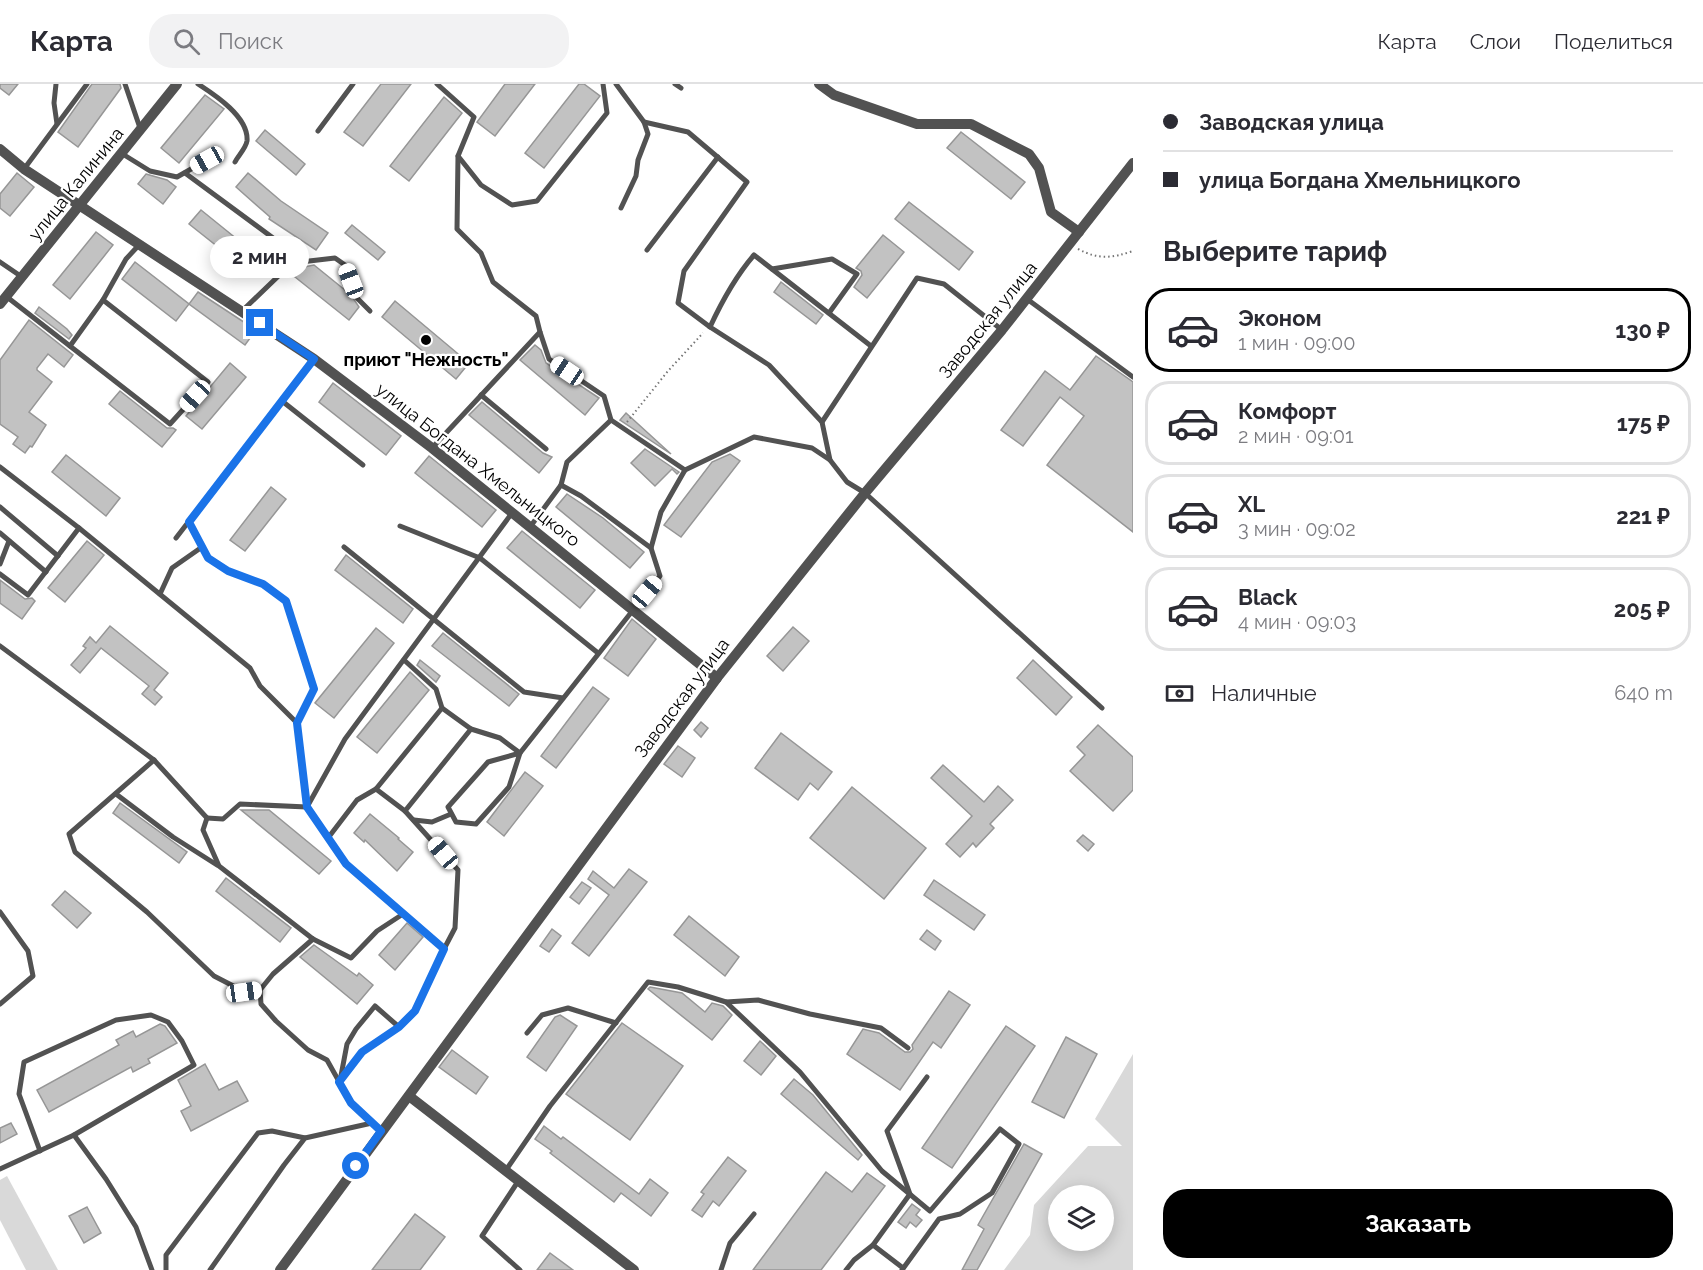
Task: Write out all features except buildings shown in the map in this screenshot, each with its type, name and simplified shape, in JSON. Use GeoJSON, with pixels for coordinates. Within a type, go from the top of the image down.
{"type":"FeatureCollection","features":[{"type":"Feature","properties":{"kind":"street","name":"улица Калинина"},"geometry":{"type":"LineString","coordinates":[[3,300],[177,84]]}},
{"type":"Feature","properties":{"kind":"street"},"geometry":{"type":"LineString","coordinates":[[819,84],[834,95],[917,124],[972,124],[1029,154],[1039,168],[1051,212],[1079,232]]}},
{"type":"Feature","properties":{"kind":"street","name":"улица Богдана Хмельницкого"},"geometry":{"type":"LineString","coordinates":[[0,149],[24,169],[314,359],[432,448],[717,678]]}},
{"type":"Feature","properties":{"kind":"street","name":"Заводская улица"},"geometry":{"type":"LineString","coordinates":[[280,1270],[717,678],[865,493],[1002,330],[1133,163]]}},
{"type":"Feature","properties":{"kind":"street"},"geometry":{"type":"LineString","coordinates":[[409,1095],[634,1270]]}},
{"type":"Feature","properties":{"kind":"lane"},"geometry":{"type":"LineString","coordinates":[[56,84],[54,103],[57,124]]}},
{"type":"Feature","properties":{"kind":"lane"},"geometry":{"type":"LineString","coordinates":[[24,169],[87,84]]}},
{"type":"Feature","properties":{"kind":"lane"},"geometry":{"type":"LineString","coordinates":[[125,84],[140,130]]}},
{"type":"Feature","properties":{"kind":"lane"},"geometry":{"type":"LineString","coordinates":[[198,84],[226,103],[245,129],[247,143],[235,162]]}},
{"type":"Feature","properties":{"kind":"lane"},"geometry":{"type":"LineString","coordinates":[[318,131],[353,84]]}},
{"type":"Feature","properties":{"kind":"lane"},"geometry":{"type":"LineString","coordinates":[[437,84],[446,86],[474,117],[458,156],[457,229],[480,253],[493,282],[536,316],[549,359],[604,396],[611,420],[685,470]]}},
{"type":"Feature","properties":{"kind":"lane"},"geometry":{"type":"LineString","coordinates":[[458,156],[481,185],[513,205],[537,201],[606,113],[603,84]]}},
{"type":"Feature","properties":{"kind":"lane"},"geometry":{"type":"LineString","coordinates":[[615,84],[644,122],[648,134],[638,160],[636,176],[621,207]]}},
{"type":"Feature","properties":{"kind":"lane"},"geometry":{"type":"LineString","coordinates":[[675,84],[681,88]]}},
{"type":"Feature","properties":{"kind":"lane"},"geometry":{"type":"LineString","coordinates":[[644,122],[688,132],[747,182],[684,271],[678,303],[710,327],[769,365],[822,422],[830,460]]}},
{"type":"Feature","properties":{"kind":"lane"},"geometry":{"type":"LineString","coordinates":[[121,153],[150,171],[177,177],[207,160]]}},
{"type":"Feature","properties":{"kind":"lane"},"geometry":{"type":"LineString","coordinates":[[646,250],[718,157]]}},
{"type":"Feature","properties":{"kind":"lane"},"geometry":{"type":"LineString","coordinates":[[185,172],[292,252],[292,263]]}},
{"type":"Feature","properties":{"kind":"lane"},"geometry":{"type":"LineString","coordinates":[[70,346],[103,300],[126,259],[140,244]]}},
{"type":"Feature","properties":{"kind":"lane"},"geometry":{"type":"LineString","coordinates":[[710,327],[724,296],[754,255],[871,346]]}},
{"type":"Feature","properties":{"kind":"lane"},"geometry":{"type":"LineString","coordinates":[[242,311],[292,263],[335,258],[345,265],[357,298],[370,311]]}},
{"type":"Feature","properties":{"kind":"lane"},"geometry":{"type":"LineString","coordinates":[[772,269],[832,260],[857,274],[829,313]]}},
{"type":"Feature","properties":{"kind":"lane"},"geometry":{"type":"LineString","coordinates":[[0,262],[22,277]]}},
{"type":"Feature","properties":{"kind":"lane"},"geometry":{"type":"LineString","coordinates":[[822,422],[917,278],[944,284],[1002,330]]}},
{"type":"Feature","properties":{"kind":"lane"},"geometry":{"type":"LineString","coordinates":[[1027,299],[1133,377]]}},
{"type":"Feature","properties":{"kind":"lane"},"geometry":{"type":"LineString","coordinates":[[3,300],[70,346],[170,424],[207,382],[103,300]]}},
{"type":"Feature","properties":{"kind":"lane"},"geometry":{"type":"LineString","coordinates":[[432,448],[540,332]]}},
{"type":"Feature","properties":{"kind":"lane"},"geometry":{"type":"LineString","coordinates":[[176,538],[314,359]]}},
{"type":"Feature","properties":{"kind":"lane"},"geometry":{"type":"LineString","coordinates":[[481,395],[546,449]]}},
{"type":"Feature","properties":{"kind":"lane"},"geometry":{"type":"LineString","coordinates":[[282,401],[363,465]]}},
{"type":"Feature","properties":{"kind":"lane"},"geometry":{"type":"LineString","coordinates":[[530,527],[561,485],[567,462],[611,420]]}},
{"type":"Feature","properties":{"kind":"lane"},"geometry":{"type":"LineString","coordinates":[[520,753],[488,762],[448,807],[456,822],[476,824],[509,787],[520,753],[660,576],[651,548],[661,512],[685,470],[754,437],[812,448],[830,460],[847,482],[865,493],[1102,708]]}},
{"type":"Feature","properties":{"kind":"lane"},"geometry":{"type":"LineString","coordinates":[[0,467],[80,528],[250,668],[260,686],[297,723]]}},
{"type":"Feature","properties":{"kind":"lane"},"geometry":{"type":"LineString","coordinates":[[561,485],[581,496],[651,548]]}},
{"type":"Feature","properties":{"kind":"lane"},"geometry":{"type":"LineString","coordinates":[[0,507],[58,556]]}},
{"type":"Feature","properties":{"kind":"lane"},"geometry":{"type":"LineString","coordinates":[[307,807],[345,739],[512,513]]}},
{"type":"Feature","properties":{"kind":"lane"},"geometry":{"type":"LineString","coordinates":[[189,522],[208,558],[228,571],[263,584],[286,601],[314,689],[297,723],[307,807],[346,864],[444,949]]}},
{"type":"Feature","properties":{"kind":"lane"},"geometry":{"type":"LineString","coordinates":[[400,525],[480,558],[598,653]]}},
{"type":"Feature","properties":{"kind":"lane"},"geometry":{"type":"LineString","coordinates":[[0,574],[28,595],[80,528]]}},
{"type":"Feature","properties":{"kind":"lane"},"geometry":{"type":"LineString","coordinates":[[0,533],[46,572]]}},
{"type":"Feature","properties":{"kind":"lane"},"geometry":{"type":"LineString","coordinates":[[0,564],[9,541]]}},
{"type":"Feature","properties":{"kind":"lane"},"geometry":{"type":"LineString","coordinates":[[160,594],[172,568],[202,547]]}},
{"type":"Feature","properties":{"kind":"lane"},"geometry":{"type":"LineString","coordinates":[[344,547],[524,692],[563,698]]}},
{"type":"Feature","properties":{"kind":"lane"},"geometry":{"type":"LineString","coordinates":[[0,646],[154,760],[207,818],[223,819],[240,804],[307,807]]}},
{"type":"Feature","properties":{"kind":"lane"},"geometry":{"type":"LineString","coordinates":[[404,660],[436,689],[442,708],[471,729],[500,738],[520,753]]}},
{"type":"Feature","properties":{"kind":"lane"},"geometry":{"type":"LineString","coordinates":[[328,838],[357,800],[376,789],[442,708]]}},
{"type":"Feature","properties":{"kind":"lane"},"geometry":{"type":"LineString","coordinates":[[405,811],[471,729]]}},
{"type":"Feature","properties":{"kind":"lane"},"geometry":{"type":"LineString","coordinates":[[154,760],[69,834],[75,852],[147,912],[214,976],[244,992],[260,990]]}},
{"type":"Feature","properties":{"kind":"lane"},"geometry":{"type":"LineString","coordinates":[[339,1082],[362,1052],[399,1027],[415,1011],[455,928],[458,870],[405,811],[376,789]]}},
{"type":"Feature","properties":{"kind":"lane"},"geometry":{"type":"LineString","coordinates":[[116,794],[173,837],[219,866],[313,939],[351,958],[377,931],[403,914]]}},
{"type":"Feature","properties":{"kind":"lane"},"geometry":{"type":"LineString","coordinates":[[414,820],[432,822],[451,814]]}},
{"type":"Feature","properties":{"kind":"lane"},"geometry":{"type":"LineString","coordinates":[[207,818],[202,830],[219,866]]}},
{"type":"Feature","properties":{"kind":"lane"},"geometry":{"type":"LineString","coordinates":[[0,912],[28,951],[33,976],[0,1004]]}},
{"type":"Feature","properties":{"kind":"lane"},"geometry":{"type":"LineString","coordinates":[[313,939],[273,974],[260,990],[261,1004],[276,1022],[308,1050],[327,1060],[351,1103],[381,1131]]}},
{"type":"Feature","properties":{"kind":"lane"},"geometry":{"type":"LineString","coordinates":[[506,1170],[550,1107],[648,982],[678,987],[726,1002],[758,1000],[810,1014],[881,1028],[908,1048]]}},
{"type":"Feature","properties":{"kind":"lane"},"geometry":{"type":"LineString","coordinates":[[726,1002],[800,1072],[882,1171],[939,1219]]}},
{"type":"Feature","properties":{"kind":"lane"},"geometry":{"type":"LineString","coordinates":[[339,1082],[347,1044],[375,1006],[399,1027]]}},
{"type":"Feature","properties":{"kind":"lane"},"geometry":{"type":"LineString","coordinates":[[527,1033],[542,1015],[568,1008],[616,1023]]}},
{"type":"Feature","properties":{"kind":"lane"},"geometry":{"type":"LineString","coordinates":[[0,1169],[40,1151],[74,1135],[194,1065],[182,1041],[168,1022],[152,1015],[116,1020],[24,1062],[19,1094],[40,1151]]}},
{"type":"Feature","properties":{"kind":"lane"},"geometry":{"type":"LineString","coordinates":[[910,1194],[887,1131],[927,1077]]}},
{"type":"Feature","properties":{"kind":"lane"},"geometry":{"type":"LineString","coordinates":[[166,1270],[166,1255],[258,1133],[272,1131],[305,1138],[372,1123]]}},
{"type":"Feature","properties":{"kind":"lane"},"geometry":{"type":"LineString","coordinates":[[873,1245],[902,1269],[939,1219],[960,1214],[992,1193],[1018,1144],[1000,1130],[930,1211]]}},
{"type":"Feature","properties":{"kind":"lane"},"geometry":{"type":"LineString","coordinates":[[74,1135],[106,1179],[136,1227],[152,1270]]}},
{"type":"Feature","properties":{"kind":"lane"},"geometry":{"type":"LineString","coordinates":[[210,1270],[305,1138]]}},
{"type":"Feature","properties":{"kind":"lane"},"geometry":{"type":"LineString","coordinates":[[519,1180],[482,1236],[520,1270]]}},
{"type":"Feature","properties":{"kind":"lane"},"geometry":{"type":"LineString","coordinates":[[846,1270],[854,1260],[873,1245],[910,1194]]}},
{"type":"Feature","properties":{"kind":"lane"},"geometry":{"type":"LineString","coordinates":[[721,1270],[730,1243],[754,1214]]}},
{"type":"Feature","properties":{"kind":"path"},"geometry":{"type":"LineString","coordinates":[[1070,244],[1094,257],[1119,256],[1133,251]]}},
{"type":"Feature","properties":{"kind":"path"},"geometry":{"type":"LineString","coordinates":[[622,428],[668,371],[710,327]]}},
{"type":"Feature","properties":{"kind":"shaded area"},"geometry":{"type":"Polygon","coordinates":[[[1133,1054],[1133,1270],[1004,1270],[1030,1235],[1034,1205],[1048,1190],[1048,1251],[1114,1251],[1114,1185],[1052,1185],[1088,1146],[1122,1146],[1095,1119],[1133,1054]]]}},
{"type":"Feature","properties":{"kind":"shaded area"},"geometry":{"type":"Polygon","coordinates":[[[7,1176],[58,1270],[26,1270],[0,1220],[0,1180],[7,1176]]]}},
{"type":"Feature","properties":{"kind":"place","name":"приют \"Нежность\""},"geometry":{"type":"Point","coordinates":[426,340]}},
{"type":"Feature","properties":{"kind":"route"},"geometry":{"type":"LineString","coordinates":[[260,323],[314,359],[189,522],[208,558],[228,571],[263,584],[286,601],[314,689],[297,723],[307,807],[346,864],[444,949],[415,1011],[399,1027],[362,1052],[339,1082],[351,1103],[381,1131],[356,1166]]}}]}
